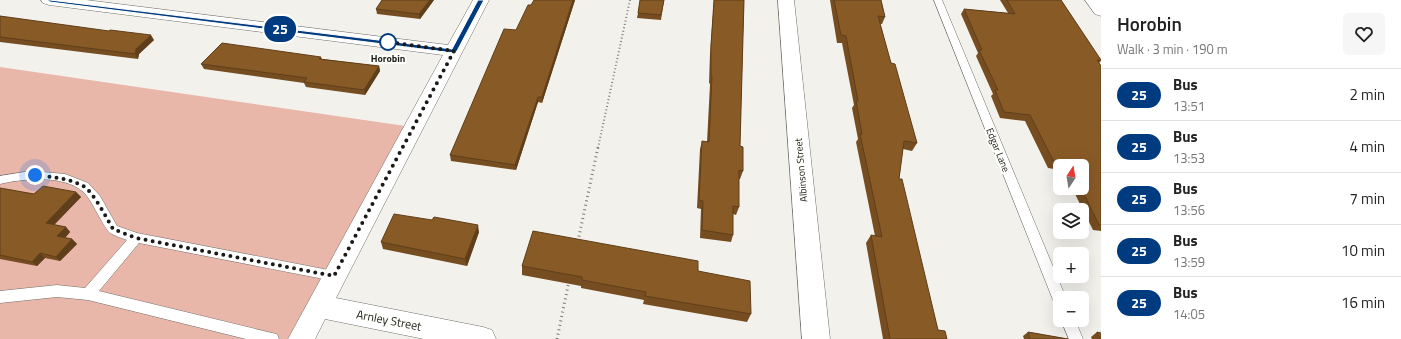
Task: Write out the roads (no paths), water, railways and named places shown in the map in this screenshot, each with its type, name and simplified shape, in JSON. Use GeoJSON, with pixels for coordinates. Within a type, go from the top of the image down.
{"type":"FeatureCollection","features":[{"type":"Feature","properties":{"kind":"street"},"geometry":{"type":"LineString","coordinates":[[49,0],[73,1],[454,51]]}},
{"type":"Feature","properties":{"kind":"street"},"geometry":{"type":"LineString","coordinates":[[301,339],[481,0]]}},
{"type":"Feature","properties":{"kind":"street","name":"Albinson Street"},"geometry":{"type":"LineString","coordinates":[[786,0],[816,339]]}},
{"type":"Feature","properties":{"kind":"street"},"geometry":{"type":"LineString","coordinates":[[1093,0],[1101,11]]}},
{"type":"Feature","properties":{"kind":"street","name":"Arnley Street"},"geometry":{"type":"LineString","coordinates":[[318,306],[483,339]]}},
{"type":"Feature","properties":{"kind":"lane","name":"Edgar Lane"},"geometry":{"type":"LineString","coordinates":[[938,0],[1056,291]]}},
{"type":"Feature","properties":{"kind":"lane"},"geometry":{"type":"LineString","coordinates":[[0,180],[10,177],[35,175],[64,178],[85,187],[104,212],[113,229],[136,238],[334,276]]}},
{"type":"Feature","properties":{"kind":"lane"},"geometry":{"type":"LineString","coordinates":[[88,294],[136,238]]}},
{"type":"Feature","properties":{"kind":"lane"},"geometry":{"type":"LineString","coordinates":[[0,297],[57,291],[88,294],[272,339]]}},
{"type":"Feature","properties":{"kind":"lane"},"geometry":{"type":"LineString","coordinates":[[1071,327],[1076,339]]}},
{"type":"Feature","properties":{"kind":"place","name":"Horobin"},"geometry":{"type":"Point","coordinates":[388,42]}}]}
